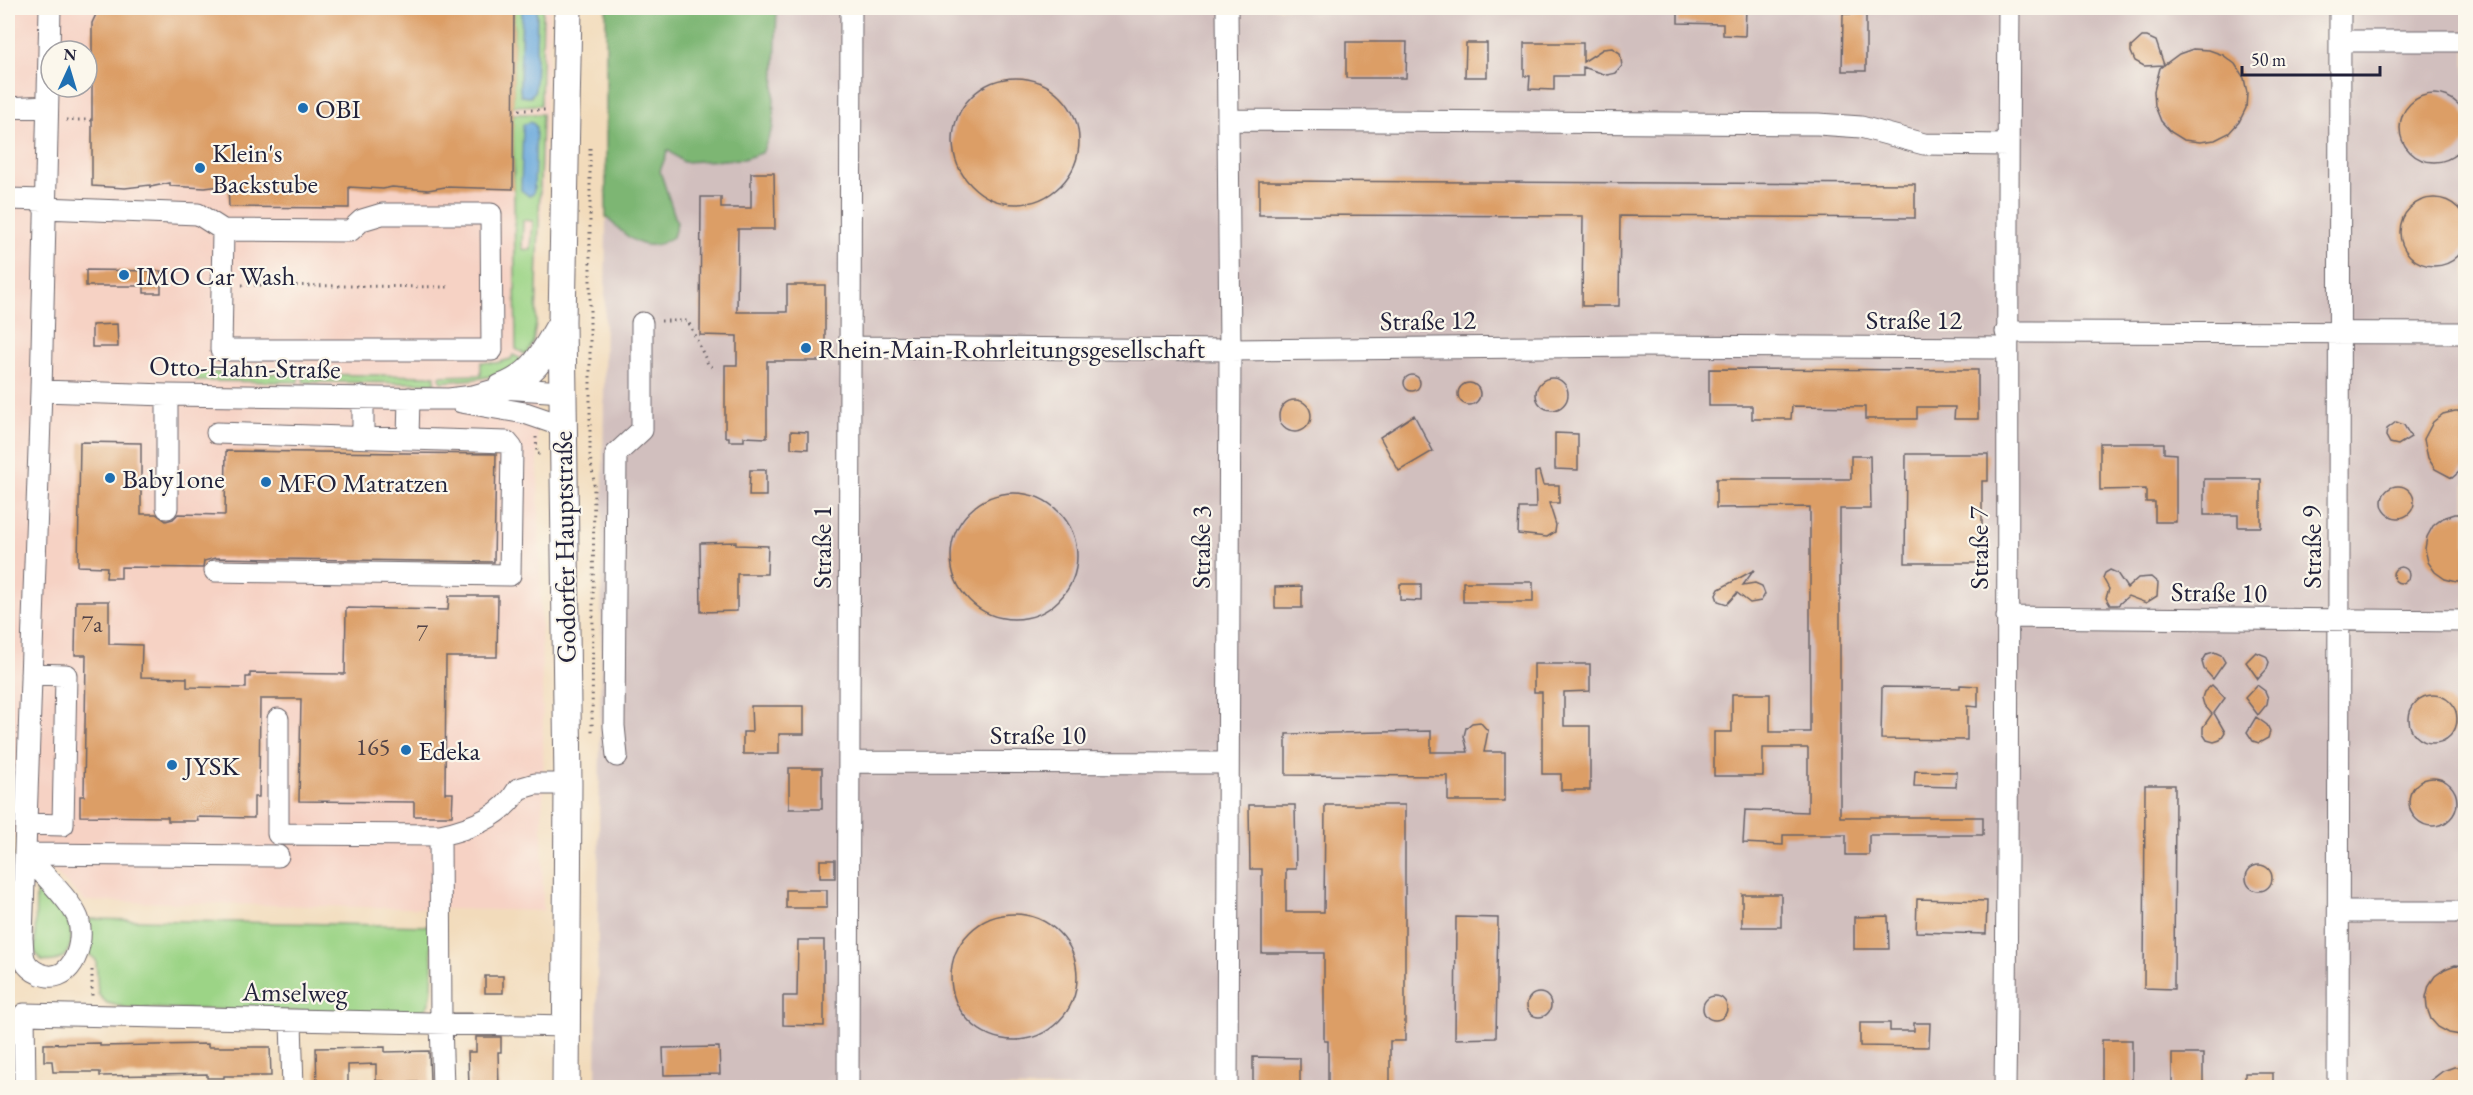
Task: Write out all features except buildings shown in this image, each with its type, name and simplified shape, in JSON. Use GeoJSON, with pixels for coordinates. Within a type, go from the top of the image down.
{"type":"FeatureCollection","features":[{"type":"Feature","properties":{"kind":"main road","name":"Godorfer Hauptstraße"},"geometry":{"type":"LineString","coordinates":[[566,1088],[567,784],[562,321],[568,111],[568,8]]}},
{"type":"Feature","properties":{"kind":"main road"},"geometry":{"type":"LineString","coordinates":[[501,388],[516,383],[535,368],[562,321]]}},
{"type":"Feature","properties":{"kind":"street"},"geometry":{"type":"LineString","coordinates":[[25,854],[73,908],[79,922],[73,965],[65,972],[51,977],[33,971],[25,960],[22,938],[25,854],[20,819],[31,674],[41,391],[50,8]]}},
{"type":"Feature","properties":{"kind":"street","name":"Straße 1"},"geometry":{"type":"LineString","coordinates":[[848,1088],[850,8]]}},
{"type":"Feature","properties":{"kind":"street","name":"Straße 3"},"geometry":{"type":"LineString","coordinates":[[1227,8],[1230,350],[1227,1088]]}},
{"type":"Feature","properties":{"kind":"street","name":"Straße 7"},"geometry":{"type":"LineString","coordinates":[[2005,1088],[2017,617],[2008,145],[2009,8]]}},
{"type":"Feature","properties":{"kind":"street","name":"Straße 9"},"geometry":{"type":"LineString","coordinates":[[2338,1088],[2339,912],[2333,622],[2343,334],[2340,8]]}},
{"type":"Feature","properties":{"kind":"street"},"geometry":{"type":"LineString","coordinates":[[2340,41],[2466,41]]}},
{"type":"Feature","properties":{"kind":"street"},"geometry":{"type":"LineString","coordinates":[[8,108],[47,113]]}},
{"type":"Feature","properties":{"kind":"street"},"geometry":{"type":"LineString","coordinates":[[1228,120],[1818,124],[1861,127],[1924,144],[2008,145]]}},
{"type":"Feature","properties":{"kind":"street"},"geometry":{"type":"LineString","coordinates":[[8,199],[44,204],[198,214],[223,230],[350,231],[362,220],[382,214],[491,214],[492,350],[221,350],[223,230]]}},
{"type":"Feature","properties":{"kind":"street"},"geometry":{"type":"LineString","coordinates":[[617,756],[614,726],[616,454],[642,430],[642,323]]}},
{"type":"Feature","properties":{"kind":"street","name":"Straße 12"},"geometry":{"type":"LineString","coordinates":[[850,347],[1230,350],[1682,346],[2084,333],[2466,333]]}},
{"type":"Feature","properties":{"kind":"street","name":"Otto-Hahn-Straße"},"geometry":{"type":"LineString","coordinates":[[41,391],[449,399],[473,396],[501,388],[563,392]]}},
{"type":"Feature","properties":{"kind":"street"},"geometry":{"type":"LineString","coordinates":[[167,395],[167,508]]}},
{"type":"Feature","properties":{"kind":"street"},"geometry":{"type":"LineString","coordinates":[[363,397],[363,437]]}},
{"type":"Feature","properties":{"kind":"street"},"geometry":{"type":"LineString","coordinates":[[408,438],[410,398]]}},
{"type":"Feature","properties":{"kind":"street","name":"Otto-Hahn-Straße"},"geometry":{"type":"LineString","coordinates":[[449,399],[473,406],[525,413],[563,426]]}},
{"type":"Feature","properties":{"kind":"street"},"geometry":{"type":"LineString","coordinates":[[215,571],[510,575],[512,448],[507,442],[497,441],[217,434]]}},
{"type":"Feature","properties":{"kind":"street","name":"Straße 10"},"geometry":{"type":"LineString","coordinates":[[2017,617],[2333,622],[2466,621]]}},
{"type":"Feature","properties":{"kind":"street"},"geometry":{"type":"LineString","coordinates":[[20,819],[63,825],[66,675],[31,674]]}},
{"type":"Feature","properties":{"kind":"street"},"geometry":{"type":"LineString","coordinates":[[278,719],[278,834],[440,835],[461,831],[490,816],[512,801],[518,789],[535,784],[567,784]]}},
{"type":"Feature","properties":{"kind":"street","name":"Straße 10"},"geometry":{"type":"LineString","coordinates":[[849,762],[1227,763]]}},
{"type":"Feature","properties":{"kind":"street"},"geometry":{"type":"LineString","coordinates":[[440,835],[443,1088]]}},
{"type":"Feature","properties":{"kind":"street"},"geometry":{"type":"LineString","coordinates":[[25,854],[278,856]]}},
{"type":"Feature","properties":{"kind":"street"},"geometry":{"type":"LineString","coordinates":[[2339,912],[2466,912]]}},
{"type":"Feature","properties":{"kind":"street"},"geometry":{"type":"LineString","coordinates":[[24,1014],[25,1088]]}},
{"type":"Feature","properties":{"kind":"street","name":"Amselweg"},"geometry":{"type":"LineString","coordinates":[[24,1014],[291,1022],[441,1022],[565,1026]]}},
{"type":"Feature","properties":{"kind":"street"},"geometry":{"type":"LineString","coordinates":[[291,1022],[292,1088]]}},
{"type":"Feature","properties":{"kind":"path"},"geometry":{"type":"LineString","coordinates":[[513,110],[568,111]]}},
{"type":"Feature","properties":{"kind":"path"},"geometry":{"type":"LineString","coordinates":[[47,113],[93,120]]}},
{"type":"Feature","properties":{"kind":"path"},"geometry":{"type":"LineString","coordinates":[[590,147],[591,456]]}},
{"type":"Feature","properties":{"kind":"path"},"geometry":{"type":"LineString","coordinates":[[222,285],[448,286]]}},
{"type":"Feature","properties":{"kind":"path"},"geometry":{"type":"LineString","coordinates":[[642,323],[688,321],[708,364],[715,369]]}},
{"type":"Feature","properties":{"kind":"path"},"geometry":{"type":"LineString","coordinates":[[588,489],[594,482]]}},
{"type":"Feature","properties":{"kind":"path"},"geometry":{"type":"LineString","coordinates":[[588,531],[594,541]]}},
{"type":"Feature","properties":{"kind":"path"},"geometry":{"type":"LineString","coordinates":[[76,956],[92,962],[92,1017]]}},
{"type":"Feature","properties":{"kind":"path"},"geometry":{"type":"LineString","coordinates":[[24,1014],[11,1003],[13,962],[25,960]]}},
{"type":"Feature","properties":{"kind":"shaded area"},"geometry":{"type":"Polygon","coordinates":[[[8,8],[550,8],[536,351],[544,788],[542,810],[543,911],[85,901],[12,833],[8,833],[8,8]]]}},
{"type":"Feature","properties":{"kind":"shaded area"},"geometry":{"type":"Polygon","coordinates":[[[611,8],[2465,8],[2465,1087],[596,1088],[606,217],[611,8]]]}},
{"type":"Feature","properties":{"kind":"green space"},"geometry":{"type":"Polygon","coordinates":[[[514,8],[522,8],[521,96],[531,97],[535,90],[537,8],[543,8],[541,105],[513,106],[514,8]]]}},
{"type":"Feature","properties":{"kind":"green space"},"geometry":{"type":"Polygon","coordinates":[[[606,8],[777,8],[773,127],[762,153],[743,159],[683,162],[668,150],[660,171],[677,223],[673,237],[663,243],[645,245],[637,242],[606,217],[606,8]]]}},
{"type":"Feature","properties":{"kind":"green space"},"geometry":{"type":"Polygon","coordinates":[[[513,114],[542,114],[536,323],[533,342],[526,355],[516,349],[513,114]],[[523,220],[522,249],[531,250],[533,221],[523,220]]]}},
{"type":"Feature","properties":{"kind":"green space"},"geometry":{"type":"Polygon","coordinates":[[[513,355],[522,359],[514,366],[495,375],[441,382],[440,376],[481,375],[481,362],[496,363],[511,359],[513,355]]]}},
{"type":"Feature","properties":{"kind":"green space"},"geometry":{"type":"Polygon","coordinates":[[[197,372],[299,374],[298,382],[196,381],[197,372]]]}},
{"type":"Feature","properties":{"kind":"green space"},"geometry":{"type":"Polygon","coordinates":[[[304,374],[435,376],[435,383],[303,382],[304,374]]]}},
{"type":"Feature","properties":{"kind":"green space"},"geometry":{"type":"Polygon","coordinates":[[[13,854],[8,1001],[8,855],[13,854]]]}},
{"type":"Feature","properties":{"kind":"green space"},"geometry":{"type":"Polygon","coordinates":[[[36,885],[39,885],[58,905],[70,928],[71,943],[64,956],[59,959],[42,961],[35,952],[36,885]]]}},
{"type":"Feature","properties":{"kind":"green space"},"geometry":{"type":"Polygon","coordinates":[[[90,919],[430,926],[432,991],[430,1000],[425,1009],[415,1013],[127,1008],[107,1003],[98,994],[96,960],[89,954],[90,919]]]}},
{"type":"Feature","properties":{"kind":"water"},"geometry":{"type":"Polygon","coordinates":[[[522,8],[537,8],[535,90],[530,97],[521,96],[520,89],[522,8]]]}},
{"type":"Feature","properties":{"kind":"water"},"geometry":{"type":"Polygon","coordinates":[[[530,122],[536,127],[534,190],[529,196],[521,190],[523,125],[530,122]]]}},
{"type":"Feature","properties":{"kind":"place","name":"OBI"},"geometry":{"type":"Point","coordinates":[303,108]}},
{"type":"Feature","properties":{"kind":"place","name":"Klein's Backstube"},"geometry":{"type":"Point","coordinates":[200,168]}},
{"type":"Feature","properties":{"kind":"place","name":"IMO Car Wash"},"geometry":{"type":"Point","coordinates":[124,275]}},
{"type":"Feature","properties":{"kind":"place","name":"Rhein-Main-Rohrleitungsgesellschaft"},"geometry":{"type":"Point","coordinates":[806,348]}},
{"type":"Feature","properties":{"kind":"place","name":"Baby1one"},"geometry":{"type":"Point","coordinates":[110,478]}},
{"type":"Feature","properties":{"kind":"place","name":"MFO Matratzen"},"geometry":{"type":"Point","coordinates":[266,482]}},
{"type":"Feature","properties":{"kind":"place","name":"Edeka"},"geometry":{"type":"Point","coordinates":[406,750]}},
{"type":"Feature","properties":{"kind":"place","name":"JYSK"},"geometry":{"type":"Point","coordinates":[172,765]}}]}
